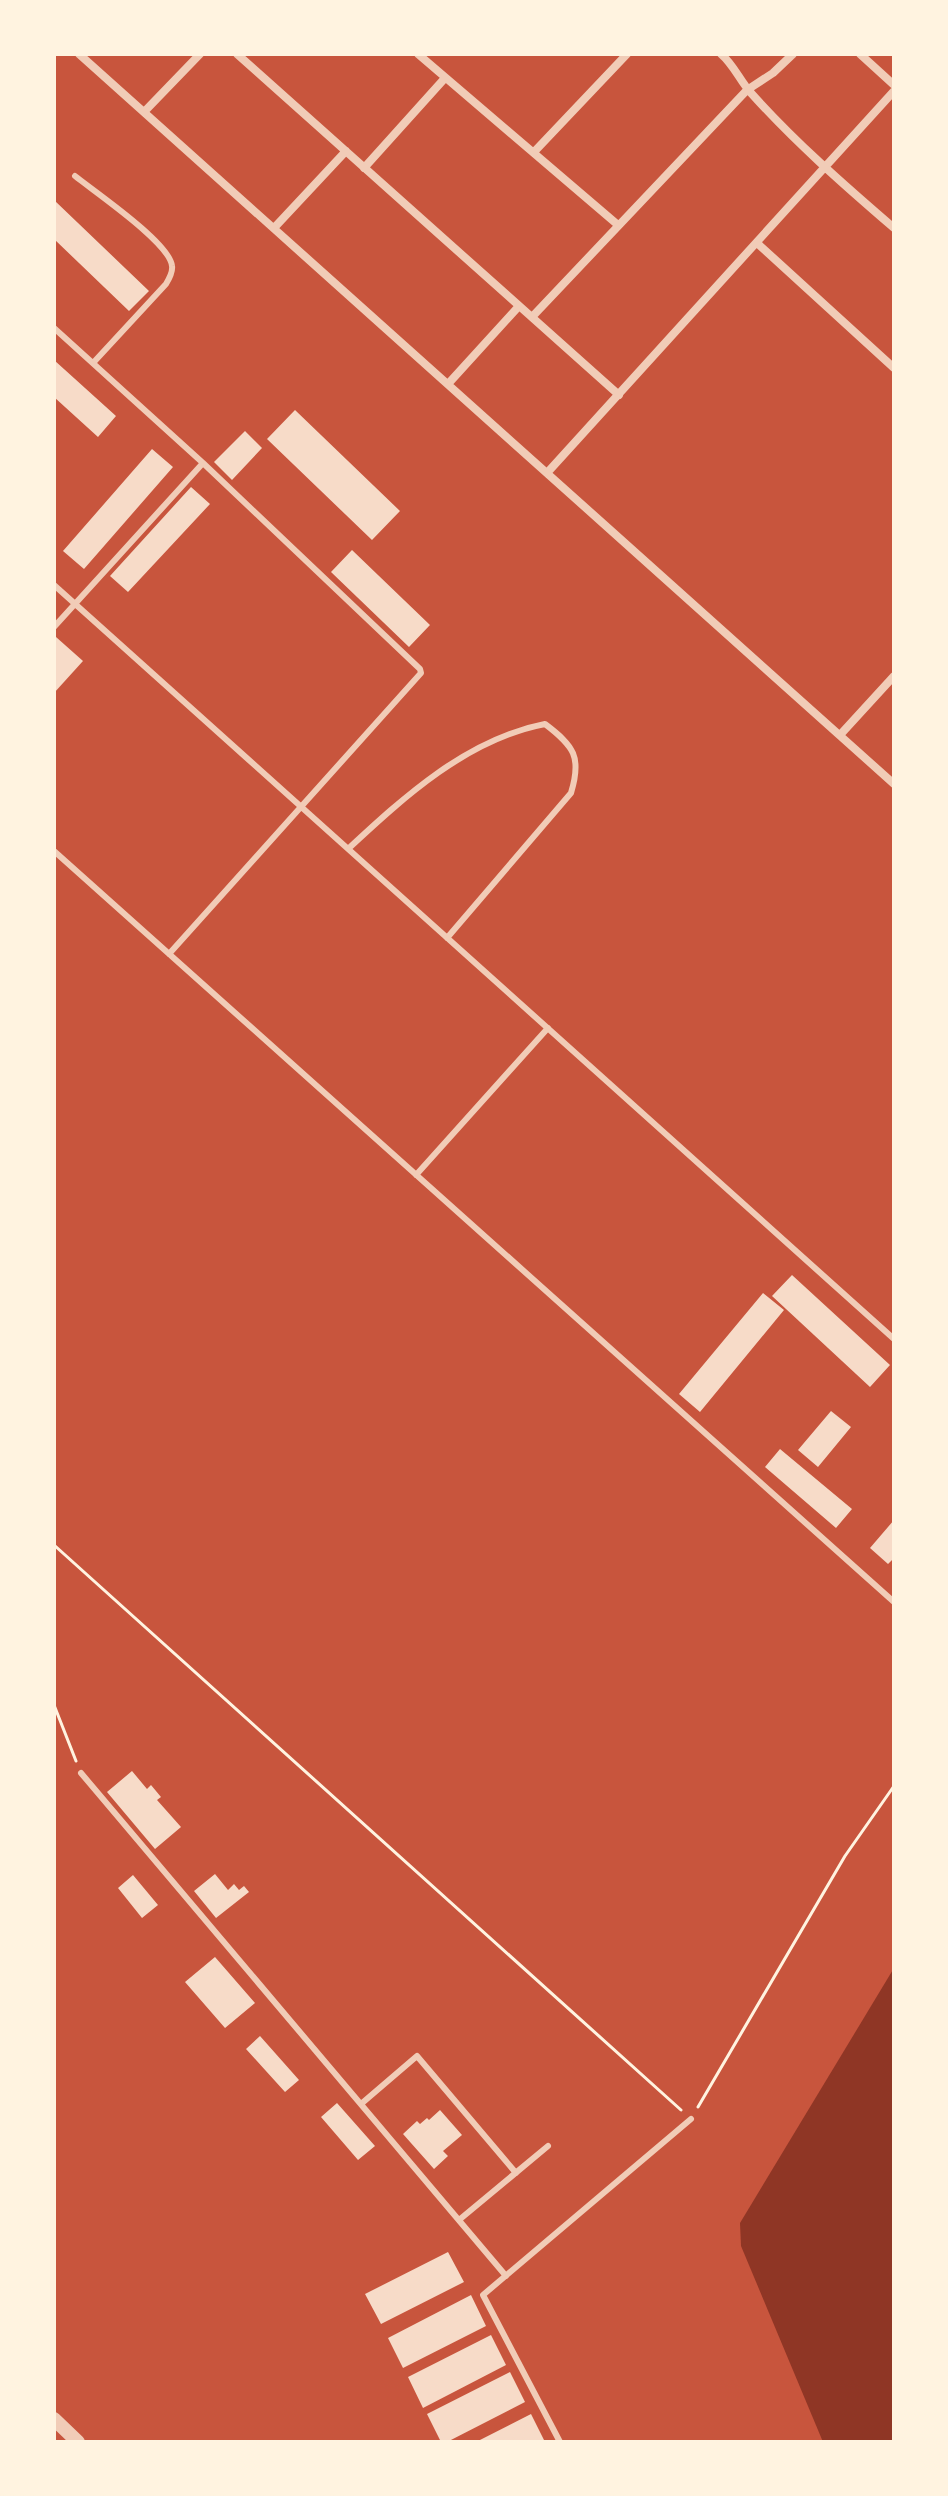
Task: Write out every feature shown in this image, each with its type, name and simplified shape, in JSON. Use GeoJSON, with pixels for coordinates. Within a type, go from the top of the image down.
{"type":"FeatureCollection","features":[{"type":"Feature","properties":{"kind":"street"},"geometry":{"type":"LineString","coordinates":[[79,54],[894,784]]}},
{"type":"Feature","properties":{"kind":"street"},"geometry":{"type":"LineString","coordinates":[[144,112],[200,54]]}},
{"type":"Feature","properties":{"kind":"street"},"geometry":{"type":"LineString","coordinates":[[237,54],[619,395]]}},
{"type":"Feature","properties":{"kind":"street"},"geometry":{"type":"LineString","coordinates":[[418,54],[618,225]]}},
{"type":"Feature","properties":{"kind":"street"},"geometry":{"type":"LineString","coordinates":[[534,152],[627,54]]}},
{"type":"Feature","properties":{"kind":"street"},"geometry":{"type":"LineString","coordinates":[[721,54],[738,73],[747,90],[825,169],[894,228]]}},
{"type":"Feature","properties":{"kind":"street"},"geometry":{"type":"LineString","coordinates":[[532,317],[747,90],[773,73],[793,54]]}},
{"type":"Feature","properties":{"kind":"street"},"geometry":{"type":"LineString","coordinates":[[860,54],[894,85]]}},
{"type":"Feature","properties":{"kind":"street"},"geometry":{"type":"LineString","coordinates":[[364,168],[445,78]]}},
{"type":"Feature","properties":{"kind":"street"},"geometry":{"type":"LineString","coordinates":[[547,473],[894,91]]}},
{"type":"Feature","properties":{"kind":"street"},"geometry":{"type":"LineString","coordinates":[[274,228],[346,151]]}},
{"type":"Feature","properties":{"kind":"street"},"geometry":{"type":"LineString","coordinates":[[757,243],[894,368]]}},
{"type":"Feature","properties":{"kind":"street"},"geometry":{"type":"LineString","coordinates":[[448,384],[519,306]]}},
{"type":"Feature","properties":{"kind":"street"},"geometry":{"type":"LineString","coordinates":[[840,735],[894,676]]}},
{"type":"Feature","properties":{"kind":"street"},"geometry":{"type":"LineString","coordinates":[[54,2419],[72,2440]]}},
{"type":"Feature","properties":{"kind":"lane"},"geometry":{"type":"LineString","coordinates":[[75,176],[149,235],[167,252],[173,268],[166,284],[93,363]]}},
{"type":"Feature","properties":{"kind":"lane"},"geometry":{"type":"LineString","coordinates":[[54,328],[203,463],[421,673],[169,954]]}},
{"type":"Feature","properties":{"kind":"lane"},"geometry":{"type":"LineString","coordinates":[[54,627],[203,463]]}},
{"type":"Feature","properties":{"kind":"lane"},"geometry":{"type":"LineString","coordinates":[[54,585],[894,1339]]}},
{"type":"Feature","properties":{"kind":"lane"},"geometry":{"type":"LineString","coordinates":[[348,849],[395,806],[464,756],[520,729],[545,724],[561,736],[575,755],[578,770],[571,793],[447,938]]}},
{"type":"Feature","properties":{"kind":"lane"},"geometry":{"type":"LineString","coordinates":[[54,851],[894,1602]]}},
{"type":"Feature","properties":{"kind":"lane"},"geometry":{"type":"LineString","coordinates":[[416,1175],[548,1028]]}},
{"type":"Feature","properties":{"kind":"lane"},"geometry":{"type":"LineString","coordinates":[[81,1773],[506,2276]]}},
{"type":"Feature","properties":{"kind":"lane"},"geometry":{"type":"LineString","coordinates":[[361,2104],[417,2056],[516,2173]]}},
{"type":"Feature","properties":{"kind":"lane"},"geometry":{"type":"LineString","coordinates":[[560,2442],[483,2295],[691,2119]]}},
{"type":"Feature","properties":{"kind":"lane"},"geometry":{"type":"LineString","coordinates":[[459,2220],[548,2146]]}},
{"type":"Feature","properties":{"kind":"path"},"geometry":{"type":"LineString","coordinates":[[54,1545],[691,2119],[845,1856],[894,1786]]}},
{"type":"Feature","properties":{"kind":"path"},"geometry":{"type":"LineString","coordinates":[[54,1705],[81,1773]]}},
{"type":"Feature","properties":{"kind":"shaded area"},"geometry":{"type":"Polygon","coordinates":[[[894,1968],[894,2442],[823,2442],[741,2246],[740,2223],[894,1968]]]}},
{"type":"Feature","properties":{"kind":"building"},"geometry":{"type":"Polygon","coordinates":[[[54,200],[149,291],[129,311],[54,239],[54,200]]]}},
{"type":"Feature","properties":{"kind":"building"},"geometry":{"type":"Polygon","coordinates":[[[54,360],[116,416],[98,437],[54,397],[54,360]]]}},
{"type":"Feature","properties":{"kind":"building"},"geometry":{"type":"Polygon","coordinates":[[[295,410],[400,511],[372,540],[267,439],[295,410]]]}},
{"type":"Feature","properties":{"kind":"building"},"geometry":{"type":"Polygon","coordinates":[[[245,431],[262,448],[232,480],[214,462],[245,431]]]}},
{"type":"Feature","properties":{"kind":"building"},"geometry":{"type":"Polygon","coordinates":[[[152,449],[173,467],[84,569],[63,551],[152,449]]]}},
{"type":"Feature","properties":{"kind":"building"},"geometry":{"type":"Polygon","coordinates":[[[191,487],[210,504],[128,592],[110,576],[191,487]]]}},
{"type":"Feature","properties":{"kind":"building"},"geometry":{"type":"Polygon","coordinates":[[[352,550],[430,625],[409,647],[331,572],[352,550]]]}},
{"type":"Feature","properties":{"kind":"building"},"geometry":{"type":"Polygon","coordinates":[[[56,637],[83,661],[54,693],[54,639],[56,637]]]}},
{"type":"Feature","properties":{"kind":"building"},"geometry":{"type":"Polygon","coordinates":[[[792,1275],[890,1365],[870,1387],[772,1296],[792,1275]]]}},
{"type":"Feature","properties":{"kind":"building"},"geometry":{"type":"Polygon","coordinates":[[[763,1293],[784,1310],[700,1412],[679,1394],[763,1293]]]}},
{"type":"Feature","properties":{"kind":"building"},"geometry":{"type":"Polygon","coordinates":[[[831,1411],[851,1427],[818,1467],[798,1450],[831,1411]]]}},
{"type":"Feature","properties":{"kind":"building"},"geometry":{"type":"Polygon","coordinates":[[[780,1449],[852,1509],[836,1528],[765,1467],[780,1449]]]}},
{"type":"Feature","properties":{"kind":"building"},"geometry":{"type":"Polygon","coordinates":[[[894,1520],[894,1558],[888,1564],[870,1548],[894,1520]]]}},
{"type":"Feature","properties":{"kind":"building"},"geometry":{"type":"Polygon","coordinates":[[[132,1771],[147,1789],[151,1785],[161,1797],[157,1800],[181,1827],[155,1849],[107,1792],[132,1771]]]}},
{"type":"Feature","properties":{"kind":"building"},"geometry":{"type":"Polygon","coordinates":[[[215,1874],[228,1890],[234,1884],[239,1890],[244,1886],[249,1892],[216,1918],[194,1891],[215,1874]]]}},
{"type":"Feature","properties":{"kind":"building"},"geometry":{"type":"Polygon","coordinates":[[[133,1875],[158,1905],[142,1918],[118,1888],[133,1875]]]}},
{"type":"Feature","properties":{"kind":"building"},"geometry":{"type":"Polygon","coordinates":[[[215,1957],[255,2003],[225,2028],[185,1982],[215,1957]]]}},
{"type":"Feature","properties":{"kind":"building"},"geometry":{"type":"Polygon","coordinates":[[[260,2036],[299,2080],[285,2092],[246,2049],[260,2036]]]}},
{"type":"Feature","properties":{"kind":"building"},"geometry":{"type":"Polygon","coordinates":[[[337,2103],[375,2146],[358,2160],[321,2117],[337,2103]]]}},
{"type":"Feature","properties":{"kind":"building"},"geometry":{"type":"Polygon","coordinates":[[[440,2110],[462,2135],[443,2151],[448,2156],[434,2169],[403,2134],[417,2121],[420,2124],[427,2118],[429,2120],[440,2110]]]}},
{"type":"Feature","properties":{"kind":"building"},"geometry":{"type":"Polygon","coordinates":[[[448,2252],[464,2282],[381,2324],[365,2294],[448,2252]]]}},
{"type":"Feature","properties":{"kind":"building"},"geometry":{"type":"Polygon","coordinates":[[[471,2295],[486,2326],[403,2368],[388,2338],[471,2295]]]}},
{"type":"Feature","properties":{"kind":"building"},"geometry":{"type":"Polygon","coordinates":[[[491,2335],[506,2365],[423,2408],[408,2377],[491,2335]]]}},
{"type":"Feature","properties":{"kind":"building"},"geometry":{"type":"Polygon","coordinates":[[[510,2372],[525,2402],[447,2442],[441,2442],[427,2414],[510,2372]]]}},
{"type":"Feature","properties":{"kind":"building"},"geometry":{"type":"Polygon","coordinates":[[[531,2414],[545,2442],[476,2442],[531,2414]]]}}]}
